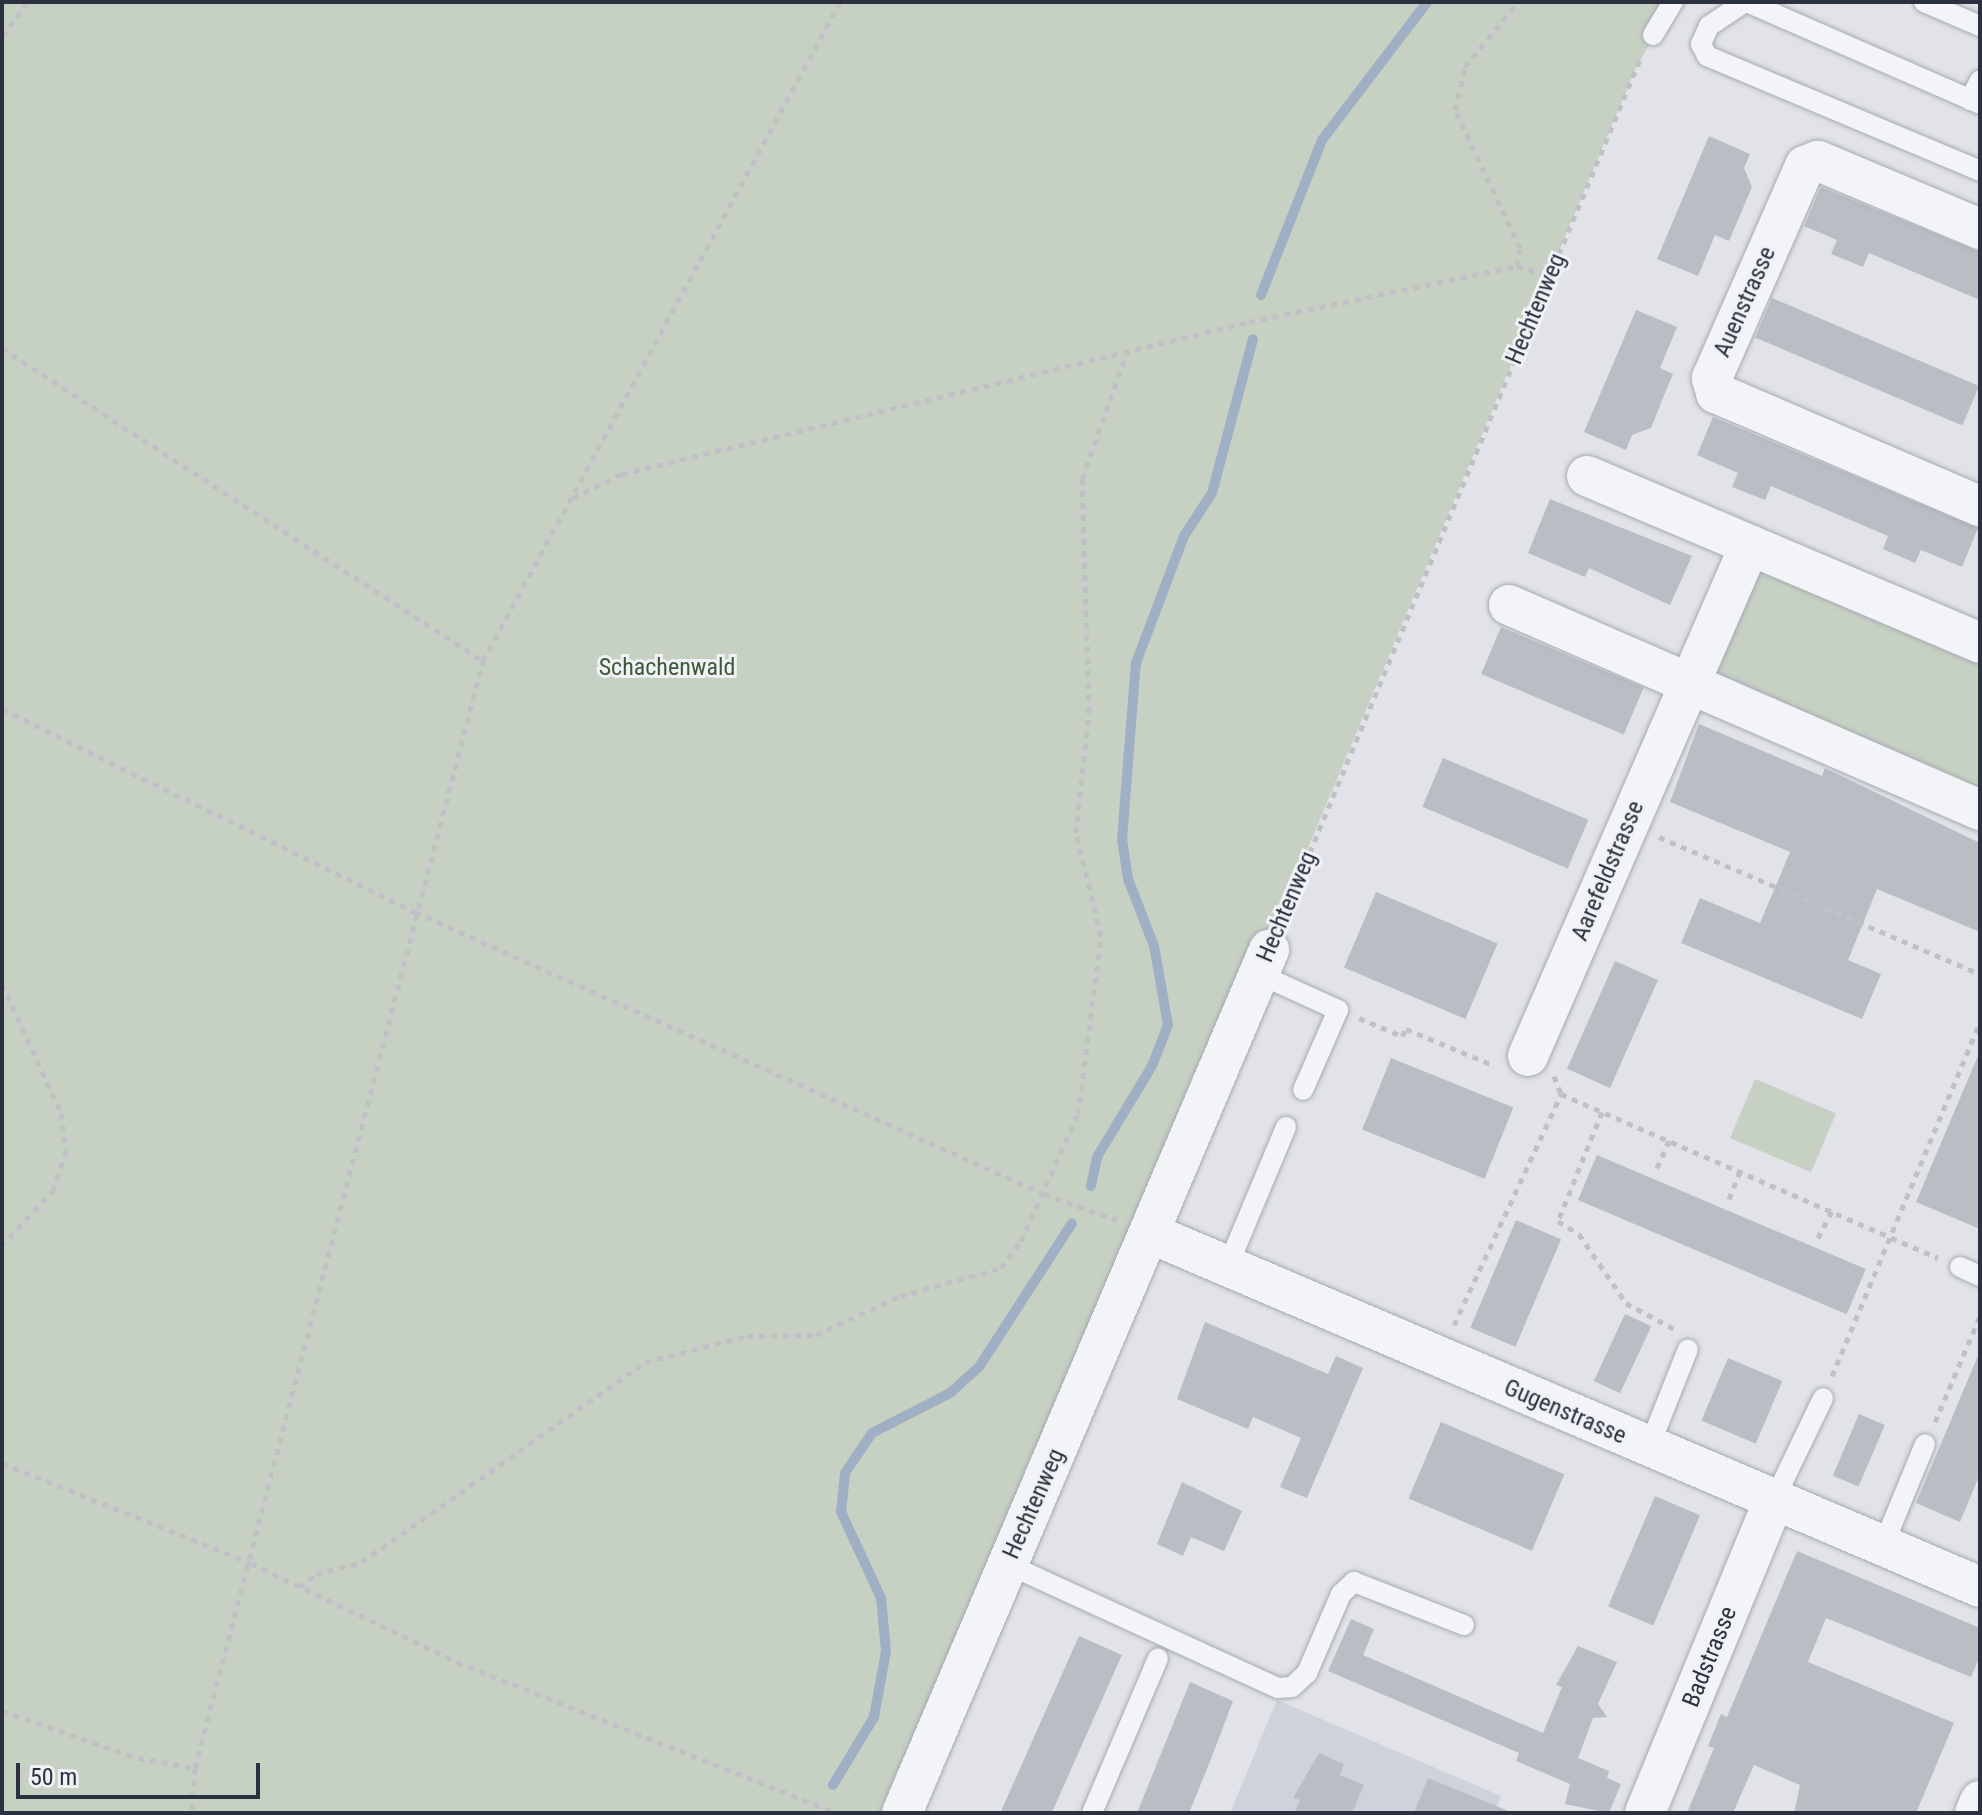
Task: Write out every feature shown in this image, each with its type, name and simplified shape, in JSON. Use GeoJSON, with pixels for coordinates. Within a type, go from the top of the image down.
{"type":"FeatureCollection","features":[{"type":"Feature","properties":{"kind":"street","name":"Auenstrasse"},"geometry":{"type":"LineString","coordinates":[[1980,229],[1818,161],[1805,166],[1712,378],[1716,393],[1980,506]]}},
{"type":"Feature","properties":{"kind":"street"},"geometry":{"type":"LineString","coordinates":[[1587,476],[1980,643]]}},
{"type":"Feature","properties":{"kind":"street","name":"Aarefeldstrasse"},"geometry":{"type":"LineString","coordinates":[[1532,1070],[1688,686],[1750,545]]}},
{"type":"Feature","properties":{"kind":"street"},"geometry":{"type":"LineString","coordinates":[[1509,605],[1663,669],[1688,686],[1980,810]]}},
{"type":"Feature","properties":{"kind":"street","name":"Hechtenweg"},"geometry":{"type":"LineString","coordinates":[[902,1813],[1152,1234],[1264,962]]}},
{"type":"Feature","properties":{"kind":"street","name":"Gugenstrasse"},"geometry":{"type":"LineString","coordinates":[[1152,1234],[1980,1587]]}},
{"type":"Feature","properties":{"kind":"street","name":"Badstrasse"},"geometry":{"type":"LineString","coordinates":[[1645,1813],[1774,1500]]}},
{"type":"Feature","properties":{"kind":"street"},"geometry":{"type":"LineString","coordinates":[[1975,1813],[1980,1801]]}},
{"type":"Feature","properties":{"kind":"lane"},"geometry":{"type":"LineString","coordinates":[[1653,35],[1673,2]]}},
{"type":"Feature","properties":{"kind":"lane"},"geometry":{"type":"LineString","coordinates":[[1980,80],[1975,102],[1746,2],[1709,26],[1701,44],[1707,56],[1980,171]]}},
{"type":"Feature","properties":{"kind":"lane"},"geometry":{"type":"LineString","coordinates":[[1924,2],[1973,16]]}},
{"type":"Feature","properties":{"kind":"lane"},"geometry":{"type":"LineString","coordinates":[[1264,962],[1338,1010],[1303,1090]]}},
{"type":"Feature","properties":{"kind":"lane"},"geometry":{"type":"LineString","coordinates":[[1227,1268],[1286,1127]]}},
{"type":"Feature","properties":{"kind":"lane"},"geometry":{"type":"LineString","coordinates":[[1960,1267],[1980,1276]]}},
{"type":"Feature","properties":{"kind":"lane"},"geometry":{"type":"LineString","coordinates":[[1649,1447],[1688,1349]]}},
{"type":"Feature","properties":{"kind":"lane"},"geometry":{"type":"LineString","coordinates":[[1774,1500],[1823,1398]]}},
{"type":"Feature","properties":{"kind":"lane"},"geometry":{"type":"LineString","coordinates":[[1883,1546],[1925,1444]]}},
{"type":"Feature","properties":{"kind":"lane"},"geometry":{"type":"LineString","coordinates":[[1007,1564],[1278,1688],[1292,1687],[1307,1673],[1341,1594],[1354,1582],[1464,1625]]}},
{"type":"Feature","properties":{"kind":"lane"},"geometry":{"type":"LineString","coordinates":[[1092,1813],[1158,1658]]}},
{"type":"Feature","properties":{"kind":"path"},"geometry":{"type":"LineString","coordinates":[[2,36],[28,2]]}},
{"type":"Feature","properties":{"kind":"path"},"geometry":{"type":"LineString","coordinates":[[192,1813],[195,1768],[251,1563],[415,912],[483,661],[840,2]]}},
{"type":"Feature","properties":{"kind":"path"},"geometry":{"type":"LineString","coordinates":[[1517,266],[1520,248],[1455,110],[1465,67],[1518,2]]}},
{"type":"Feature","properties":{"kind":"path","name":"Hechtenweg"},"geometry":{"type":"LineString","coordinates":[[1264,962],[1549,276],[1653,35]]}},
{"type":"Feature","properties":{"kind":"path"},"geometry":{"type":"LineString","coordinates":[[573,498],[622,474],[1127,352],[1517,266],[1549,276]]}},
{"type":"Feature","properties":{"kind":"path"},"geometry":{"type":"LineString","coordinates":[[2,348],[483,661]]}},
{"type":"Feature","properties":{"kind":"path"},"geometry":{"type":"LineString","coordinates":[[299,1587],[316,1574],[362,1562],[645,1362],[747,1336],[816,1335],[900,1296],[1001,1268],[1044,1194],[1078,1114],[1101,936],[1076,833],[1089,712],[1082,479],[1127,352]]}},
{"type":"Feature","properties":{"kind":"path"},"geometry":{"type":"LineString","coordinates":[[2,709],[415,912],[1044,1194],[1152,1234]]}},
{"type":"Feature","properties":{"kind":"path"},"geometry":{"type":"LineString","coordinates":[[1647,849],[1653,835],[1980,974]]}},
{"type":"Feature","properties":{"kind":"path"},"geometry":{"type":"LineString","coordinates":[[2,984],[61,1113],[66,1151],[54,1189],[2,1245]]}},
{"type":"Feature","properties":{"kind":"path"},"geometry":{"type":"LineString","coordinates":[[1338,1010],[1402,1036],[1406,1029],[1532,1070],[1561,1094],[1960,1267]]}},
{"type":"Feature","properties":{"kind":"path"},"geometry":{"type":"LineString","coordinates":[[1823,1398],[1980,1023]]}},
{"type":"Feature","properties":{"kind":"path"},"geometry":{"type":"LineString","coordinates":[[1532,1070],[1561,1094]]}},
{"type":"Feature","properties":{"kind":"path"},"geometry":{"type":"LineString","coordinates":[[1439,1358],[1561,1094]]}},
{"type":"Feature","properties":{"kind":"path"},"geometry":{"type":"LineString","coordinates":[[1602,1112],[1558,1221],[1579,1234],[1626,1303],[1691,1339],[1688,1349]]}},
{"type":"Feature","properties":{"kind":"path"},"geometry":{"type":"LineString","coordinates":[[1657,1168],[1669,1141]]}},
{"type":"Feature","properties":{"kind":"path"},"geometry":{"type":"LineString","coordinates":[[1729,1199],[1740,1172]]}},
{"type":"Feature","properties":{"kind":"path"},"geometry":{"type":"LineString","coordinates":[[1818,1238],[1832,1211]]}},
{"type":"Feature","properties":{"kind":"path"},"geometry":{"type":"LineString","coordinates":[[1925,1444],[1980,1316]]}},
{"type":"Feature","properties":{"kind":"path"},"geometry":{"type":"LineString","coordinates":[[2,1463],[251,1563],[457,1662],[836,1813]]}},
{"type":"Feature","properties":{"kind":"path"},"geometry":{"type":"LineString","coordinates":[[2,1711],[138,1758],[195,1768]]}},
{"type":"Feature","properties":{"kind":"shaded area"},"geometry":{"type":"Polygon","coordinates":[[[1277,1700],[1501,1796],[1494,1813],[1230,1813],[1277,1700]]]}},
{"type":"Feature","properties":{"kind":"green space","name":"Schachenwald"},"geometry":{"type":"Polygon","coordinates":[[[2,2],[1673,2],[1636,68],[902,1813],[2,1813],[2,2]]]}},
{"type":"Feature","properties":{"kind":"green space"},"geometry":{"type":"Polygon","coordinates":[[[1753,569],[1980,657],[1980,798],[1704,678],[1753,569]]]}},
{"type":"Feature","properties":{"kind":"green space"},"geometry":{"type":"Polygon","coordinates":[[[1755,1079],[1836,1113],[1811,1172],[1730,1138],[1755,1079]]]}},
{"type":"Feature","properties":{"kind":"building"},"geometry":{"type":"Polygon","coordinates":[[[1709,136],[1750,154],[1744,168],[1752,187],[1729,241],[1715,235],[1698,276],[1657,259],[1709,136]]]}},
{"type":"Feature","properties":{"kind":"building"},"geometry":{"type":"Polygon","coordinates":[[[1821,187],[1980,252],[1980,300],[1869,253],[1863,267],[1831,254],[1837,240],[1804,226],[1821,187]]]}},
{"type":"Feature","properties":{"kind":"building"},"geometry":{"type":"Polygon","coordinates":[[[1772,298],[1979,386],[1962,425],[1755,338],[1772,298]]]}},
{"type":"Feature","properties":{"kind":"building"},"geometry":{"type":"Polygon","coordinates":[[[1636,310],[1677,327],[1660,368],[1673,374],[1651,428],[1632,435],[1626,450],[1584,432],[1636,310]]]}},
{"type":"Feature","properties":{"kind":"building"},"geometry":{"type":"Polygon","coordinates":[[[1713,417],[1978,528],[1962,567],[1921,550],[1915,563],[1883,549],[1888,536],[1771,486],[1765,500],[1732,487],[1738,473],[1697,455],[1713,417]]]}},
{"type":"Feature","properties":{"kind":"building"},"geometry":{"type":"Polygon","coordinates":[[[1550,499],[1692,556],[1670,605],[1589,568],[1585,577],[1528,553],[1550,499]]]}},
{"type":"Feature","properties":{"kind":"building"},"geometry":{"type":"Polygon","coordinates":[[[1501,627],[1644,688],[1624,735],[1481,674],[1501,627]]]}},
{"type":"Feature","properties":{"kind":"building"},"geometry":{"type":"Polygon","coordinates":[[[1699,724],[1822,776],[1825,768],[1980,843],[1980,932],[1877,889],[1848,960],[1881,974],[1862,1019],[1681,943],[1700,898],[1760,923],[1790,852],[1670,802],[1699,724]]]}},
{"type":"Feature","properties":{"kind":"building"},"geometry":{"type":"Polygon","coordinates":[[[1443,758],[1588,820],[1568,869],[1422,807],[1443,758]]]}},
{"type":"Feature","properties":{"kind":"building"},"geometry":{"type":"Polygon","coordinates":[[[1376,892],[1498,944],[1465,1019],[1344,967],[1376,892]]]}},
{"type":"Feature","properties":{"kind":"building"},"geometry":{"type":"Polygon","coordinates":[[[1615,961],[1658,980],[1610,1088],[1567,1069],[1615,961]]]}},
{"type":"Feature","properties":{"kind":"building"},"geometry":{"type":"Polygon","coordinates":[[[1980,1051],[1980,1229],[1916,1202],[1980,1051]]]}},
{"type":"Feature","properties":{"kind":"building"},"geometry":{"type":"Polygon","coordinates":[[[1391,1058],[1513,1107],[1485,1179],[1362,1129],[1391,1058]]]}},
{"type":"Feature","properties":{"kind":"building"},"geometry":{"type":"Polygon","coordinates":[[[1597,1155],[1866,1269],[1847,1314],[1578,1200],[1597,1155]]]}},
{"type":"Feature","properties":{"kind":"building"},"geometry":{"type":"Polygon","coordinates":[[[1516,1220],[1561,1239],[1515,1347],[1470,1328],[1516,1220]]]}},
{"type":"Feature","properties":{"kind":"building"},"geometry":{"type":"Polygon","coordinates":[[[1625,1314],[1651,1326],[1620,1393],[1594,1381],[1625,1314]]]}},
{"type":"Feature","properties":{"kind":"building"},"geometry":{"type":"Polygon","coordinates":[[[1205,1322],[1328,1374],[1336,1356],[1363,1368],[1307,1498],[1280,1487],[1301,1438],[1253,1417],[1248,1429],[1177,1399],[1205,1322]]]}},
{"type":"Feature","properties":{"kind":"building"},"geometry":{"type":"Polygon","coordinates":[[[1980,1351],[1980,1474],[1960,1522],[1916,1503],[1980,1351]]]}},
{"type":"Feature","properties":{"kind":"building"},"geometry":{"type":"Polygon","coordinates":[[[1728,1358],[1782,1381],[1756,1444],[1701,1421],[1728,1358]]]}},
{"type":"Feature","properties":{"kind":"building"},"geometry":{"type":"Polygon","coordinates":[[[1859,1414],[1885,1425],[1859,1487],[1833,1476],[1859,1414]]]}},
{"type":"Feature","properties":{"kind":"building"},"geometry":{"type":"Polygon","coordinates":[[[1441,1422],[1564,1474],[1532,1551],[1409,1498],[1441,1422]]]}},
{"type":"Feature","properties":{"kind":"building"},"geometry":{"type":"Polygon","coordinates":[[[1182,1482],[1242,1511],[1224,1551],[1191,1537],[1183,1556],[1157,1544],[1182,1482]]]}},
{"type":"Feature","properties":{"kind":"building"},"geometry":{"type":"Polygon","coordinates":[[[1655,1496],[1700,1515],[1653,1626],[1608,1606],[1655,1496]]]}},
{"type":"Feature","properties":{"kind":"building"},"geometry":{"type":"Polygon","coordinates":[[[1797,1551],[1980,1628],[1980,1656],[1971,1677],[1826,1618],[1808,1662],[1954,1723],[1916,1813],[1794,1813],[1800,1785],[1754,1765],[1733,1813],[1687,1813],[1714,1748],[1708,1746],[1721,1714],[1727,1717],[1797,1551]]]}},
{"type":"Feature","properties":{"kind":"building"},"geometry":{"type":"Polygon","coordinates":[[[1351,1619],[1374,1629],[1363,1655],[1543,1733],[1562,1687],[1556,1685],[1578,1646],[1617,1662],[1598,1704],[1607,1717],[1593,1718],[1578,1758],[1609,1771],[1607,1778],[1621,1784],[1609,1813],[1565,1804],[1570,1784],[1516,1761],[1519,1753],[1328,1671],[1351,1619]]]}},
{"type":"Feature","properties":{"kind":"building"},"geometry":{"type":"Polygon","coordinates":[[[1079,1636],[1122,1655],[1052,1813],[1001,1811],[1079,1636]]]}},
{"type":"Feature","properties":{"kind":"building"},"geometry":{"type":"Polygon","coordinates":[[[1190,1682],[1233,1701],[1211,1759],[1189,1813],[1137,1813],[1190,1682]]]}},
{"type":"Feature","properties":{"kind":"building"},"geometry":{"type":"Polygon","coordinates":[[[1319,1753],[1344,1764],[1340,1775],[1364,1785],[1352,1813],[1294,1813],[1300,1800],[1293,1798],[1319,1753]]]}},
{"type":"Feature","properties":{"kind":"building"},"geometry":{"type":"Polygon","coordinates":[[[1428,1778],[1511,1812],[1511,1813],[1414,1813],[1428,1778]]]}},
{"type":"Feature","properties":{"kind":"waterway"},"geometry":{"type":"LineString","coordinates":[[1261,295],[1322,140],[1427,2]]}},
{"type":"Feature","properties":{"kind":"waterway"},"geometry":{"type":"LineString","coordinates":[[1091,1186],[1097,1157],[1152,1066],[1168,1025],[1154,946],[1128,879],[1122,839],[1136,663],[1184,536],[1212,493],[1253,339]]}},
{"type":"Feature","properties":{"kind":"waterway"},"geometry":{"type":"LineString","coordinates":[[833,1785],[874,1717],[886,1651],[881,1598],[841,1512],[845,1473],[872,1433],[950,1393],[979,1367],[1072,1223]]}}]}
